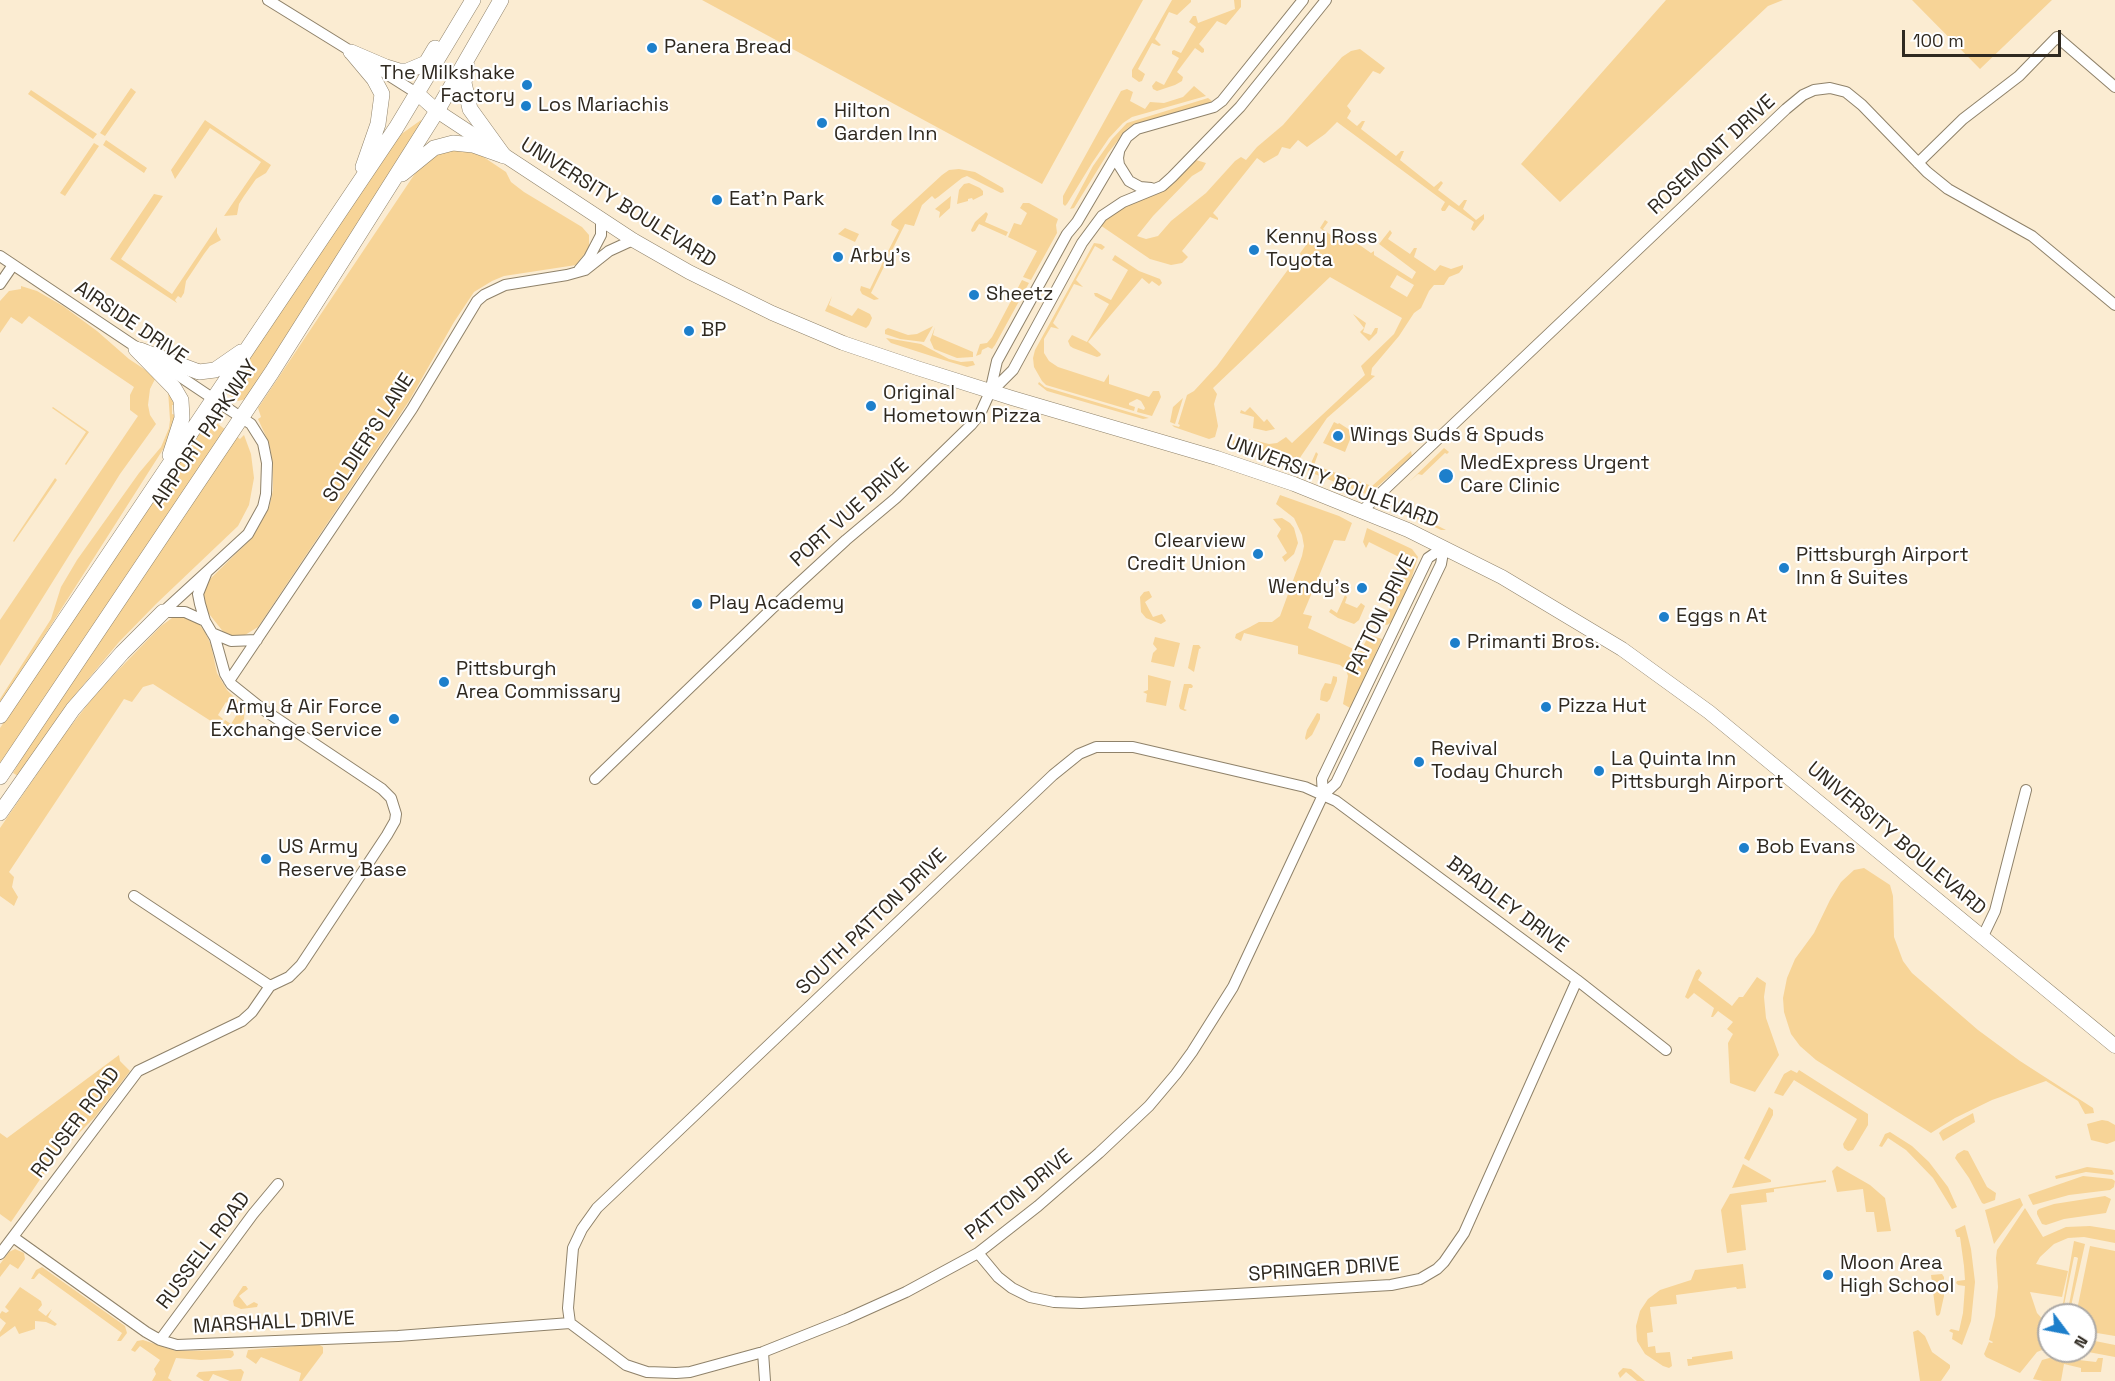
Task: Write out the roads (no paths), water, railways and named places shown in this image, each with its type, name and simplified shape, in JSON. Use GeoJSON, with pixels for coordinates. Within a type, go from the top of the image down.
{"type":"FeatureCollection","features":[{"type":"Feature","properties":{"kind":"highway"},"geometry":{"type":"LineString","coordinates":[[351,52],[399,71],[414,69],[426,63],[462,2],[468,0]]}},
{"type":"Feature","properties":{"kind":"highway","name":"AIRPORT PARKWAY"},"geometry":{"type":"LineString","coordinates":[[0,716],[355,190],[418,94],[473,0]]}},
{"type":"Feature","properties":{"kind":"highway"},"geometry":{"type":"LineString","coordinates":[[501,0],[476,42],[464,75],[467,101],[476,118],[504,156]]}},
{"type":"Feature","properties":{"kind":"highway","name":"AIRPORT PARKWAY"},"geometry":{"type":"LineString","coordinates":[[0,777],[242,419],[388,185],[437,111],[476,42]]}},
{"type":"Feature","properties":{"kind":"highway"},"geometry":{"type":"LineString","coordinates":[[351,52],[374,80],[382,94],[378,124],[355,190]]}},
{"type":"Feature","properties":{"kind":"highway"},"geometry":{"type":"LineString","coordinates":[[388,185],[425,154],[443,144],[463,143],[504,156]]}},
{"type":"Feature","properties":{"kind":"highway"},"geometry":{"type":"LineString","coordinates":[[136,349],[199,372],[205,372],[215,370],[250,345]]}},
{"type":"Feature","properties":{"kind":"highway"},"geometry":{"type":"LineString","coordinates":[[136,349],[174,388],[182,407],[180,426],[162,475]]}},
{"type":"Feature","properties":{"kind":"highway"},"geometry":{"type":"LineString","coordinates":[[0,813],[73,709],[122,653],[164,612]]}},
{"type":"Feature","properties":{"kind":"main road","name":"UNIVERSITY BOULEVARD"},"geometry":{"type":"LineString","coordinates":[[418,94],[437,111],[633,240],[683,269],[771,313],[843,343],[990,392],[1217,458],[1294,483],[1363,510],[1444,547],[1557,608],[1647,666],[1730,729],[2115,1046]]}},
{"type":"Feature","properties":{"kind":"street"},"geometry":{"type":"LineString","coordinates":[[268,0],[418,94]]}},
{"type":"Feature","properties":{"kind":"street"},"geometry":{"type":"LineString","coordinates":[[990,392],[998,361],[1067,234],[1077,222],[1127,137],[1137,129],[1214,106],[1222,101],[1303,0]]}},
{"type":"Feature","properties":{"kind":"street"},"geometry":{"type":"LineString","coordinates":[[990,392],[1013,370],[1082,243],[1102,216],[1123,202],[1157,188],[1173,177],[1236,111],[1326,0]]}},
{"type":"Feature","properties":{"kind":"street"},"geometry":{"type":"LineString","coordinates":[[1918,163],[1963,119],[2024,71],[2057,38],[2115,87]]}},
{"type":"Feature","properties":{"kind":"street","name":"ROSEMONT DRIVE"},"geometry":{"type":"LineString","coordinates":[[1363,510],[1786,109],[1803,95],[1814,90],[1838,88],[1846,92],[1862,105],[1918,163],[1948,189],[2044,244],[2115,305]]}},
{"type":"Feature","properties":{"kind":"street"},"geometry":{"type":"LineString","coordinates":[[1120,148],[1119,165],[1129,181],[1140,187],[1157,188]]}},
{"type":"Feature","properties":{"kind":"street"},"geometry":{"type":"LineString","coordinates":[[577,272],[589,258],[601,235],[601,219]]}},
{"type":"Feature","properties":{"kind":"street","name":"SOLDIER'S LANE"},"geometry":{"type":"LineString","coordinates":[[229,681],[412,409],[477,301],[505,285],[577,272],[591,266],[609,251],[633,240]]}},
{"type":"Feature","properties":{"kind":"street","name":"AIRSIDE DRIVE"},"geometry":{"type":"LineString","coordinates":[[0,256],[250,424],[263,443],[267,463],[266,494],[263,507],[248,534],[164,612]]}},
{"type":"Feature","properties":{"kind":"street"},"geometry":{"type":"LineString","coordinates":[[0,284],[13,265]]}},
{"type":"Feature","properties":{"kind":"street","name":"PORT VUE DRIVE"},"geometry":{"type":"LineString","coordinates":[[595,779],[791,590],[896,498],[965,432],[980,414],[990,392]]}},
{"type":"Feature","properties":{"kind":"street","name":"PATTON DRIVE"},"geometry":{"type":"LineString","coordinates":[[570,1323],[626,1365],[647,1372],[690,1372],[763,1353],[906,1292],[978,1253],[1038,1206],[1129,1126],[1181,1067],[1210,1026],[1244,967],[1323,795],[1322,779],[1428,558],[1444,547]]}},
{"type":"Feature","properties":{"kind":"street"},"geometry":{"type":"LineString","coordinates":[[134,896],[270,986],[289,977],[297,970],[395,821],[396,814],[391,798],[382,789],[245,697],[229,681],[213,633],[205,621],[198,594],[206,574]]}},
{"type":"Feature","properties":{"kind":"street"},"geometry":{"type":"LineString","coordinates":[[164,612],[185,612],[205,621]]}},
{"type":"Feature","properties":{"kind":"street"},"geometry":{"type":"LineString","coordinates":[[213,633],[231,641],[256,640]]}},
{"type":"Feature","properties":{"kind":"street","name":"SOUTH PATTON DRIVE"},"geometry":{"type":"LineString","coordinates":[[570,1323],[568,1308],[573,1248],[589,1217],[1071,759],[1096,747],[1133,747],[1305,787],[1323,795]]}},
{"type":"Feature","properties":{"kind":"street"},"geometry":{"type":"LineString","coordinates":[[1983,936],[1995,911],[2026,790]]}},
{"type":"Feature","properties":{"kind":"street","name":"BRADLEY DRIVE"},"geometry":{"type":"LineString","coordinates":[[1323,795],[1346,807],[1665,1050]]}},
{"type":"Feature","properties":{"kind":"street","name":"SPRINGER DRIVE"},"geometry":{"type":"LineString","coordinates":[[978,1253],[998,1277],[1012,1288],[1030,1297],[1060,1302],[1391,1285],[1420,1279],[1444,1262],[1464,1233],[1576,980]]}},
{"type":"Feature","properties":{"kind":"street","name":"ROUSER ROAD"},"geometry":{"type":"LineString","coordinates":[[0,1254],[138,1071],[236,1025],[252,1012],[270,986]]}},
{"type":"Feature","properties":{"kind":"street","name":"RUSSELL ROAD"},"geometry":{"type":"LineString","coordinates":[[160,1340],[253,1214],[278,1184]]}},
{"type":"Feature","properties":{"kind":"street","name":"MARSHALL DRIVE"},"geometry":{"type":"LineString","coordinates":[[13,1237],[140,1328],[160,1340],[177,1345],[398,1336],[570,1323]]}},
{"type":"Feature","properties":{"kind":"street"},"geometry":{"type":"LineString","coordinates":[[763,1353],[765,1381]]}},
{"type":"Feature","properties":{"kind":"place","name":"Panera Bread"},"geometry":{"type":"Point","coordinates":[652,48]}},
{"type":"Feature","properties":{"kind":"place","name":"The Milkshake Factory"},"geometry":{"type":"Point","coordinates":[527,85]}},
{"type":"Feature","properties":{"kind":"place","name":"Los Mariachis"},"geometry":{"type":"Point","coordinates":[526,106]}},
{"type":"Feature","properties":{"kind":"place","name":"Hilton Garden Inn"},"geometry":{"type":"Point","coordinates":[822,123]}},
{"type":"Feature","properties":{"kind":"place","name":"Eat'n Park"},"geometry":{"type":"Point","coordinates":[717,200]}},
{"type":"Feature","properties":{"kind":"place","name":"Kenny Ross Toyota"},"geometry":{"type":"Point","coordinates":[1254,250]}},
{"type":"Feature","properties":{"kind":"place","name":"Arby's"},"geometry":{"type":"Point","coordinates":[838,257]}},
{"type":"Feature","properties":{"kind":"place","name":"Sheetz"},"geometry":{"type":"Point","coordinates":[974,295]}},
{"type":"Feature","properties":{"kind":"place","name":"BP"},"geometry":{"type":"Point","coordinates":[689,331]}},
{"type":"Feature","properties":{"kind":"place","name":"Original Hometown Pizza"},"geometry":{"type":"Point","coordinates":[871,406]}},
{"type":"Feature","properties":{"kind":"place","name":"Wings Suds & Spuds"},"geometry":{"type":"Point","coordinates":[1338,436]}},
{"type":"Feature","properties":{"kind":"place","name":"MedExpress Urgent Care Clinic"},"geometry":{"type":"Point","coordinates":[1446,476]}},
{"type":"Feature","properties":{"kind":"place","name":"Clearview Credit Union"},"geometry":{"type":"Point","coordinates":[1258,554]}},
{"type":"Feature","properties":{"kind":"place","name":"Pittsburgh Airport Inn & Suites"},"geometry":{"type":"Point","coordinates":[1784,568]}},
{"type":"Feature","properties":{"kind":"place","name":"Wendy's"},"geometry":{"type":"Point","coordinates":[1362,588]}},
{"type":"Feature","properties":{"kind":"place","name":"Play Academy"},"geometry":{"type":"Point","coordinates":[697,604]}},
{"type":"Feature","properties":{"kind":"place","name":"Eggs n At"},"geometry":{"type":"Point","coordinates":[1664,617]}},
{"type":"Feature","properties":{"kind":"place","name":"Primanti Bros."},"geometry":{"type":"Point","coordinates":[1455,643]}},
{"type":"Feature","properties":{"kind":"place","name":"Pittsburgh Area Commissary"},"geometry":{"type":"Point","coordinates":[444,682]}},
{"type":"Feature","properties":{"kind":"place","name":"Pizza Hut"},"geometry":{"type":"Point","coordinates":[1546,707]}},
{"type":"Feature","properties":{"kind":"place","name":"Army & Air Force Exchange Service"},"geometry":{"type":"Point","coordinates":[394,719]}},
{"type":"Feature","properties":{"kind":"place","name":"Revival Today Church"},"geometry":{"type":"Point","coordinates":[1419,762]}},
{"type":"Feature","properties":{"kind":"place","name":"La Quinta Inn Pittsburgh Airport"},"geometry":{"type":"Point","coordinates":[1599,771]}},
{"type":"Feature","properties":{"kind":"place","name":"Bob Evans"},"geometry":{"type":"Point","coordinates":[1744,848]}},
{"type":"Feature","properties":{"kind":"place","name":"US Army Reserve Base"},"geometry":{"type":"Point","coordinates":[266,859]}},
{"type":"Feature","properties":{"kind":"place","name":"Moon Area High School"},"geometry":{"type":"Point","coordinates":[1828,1275]}}]}
